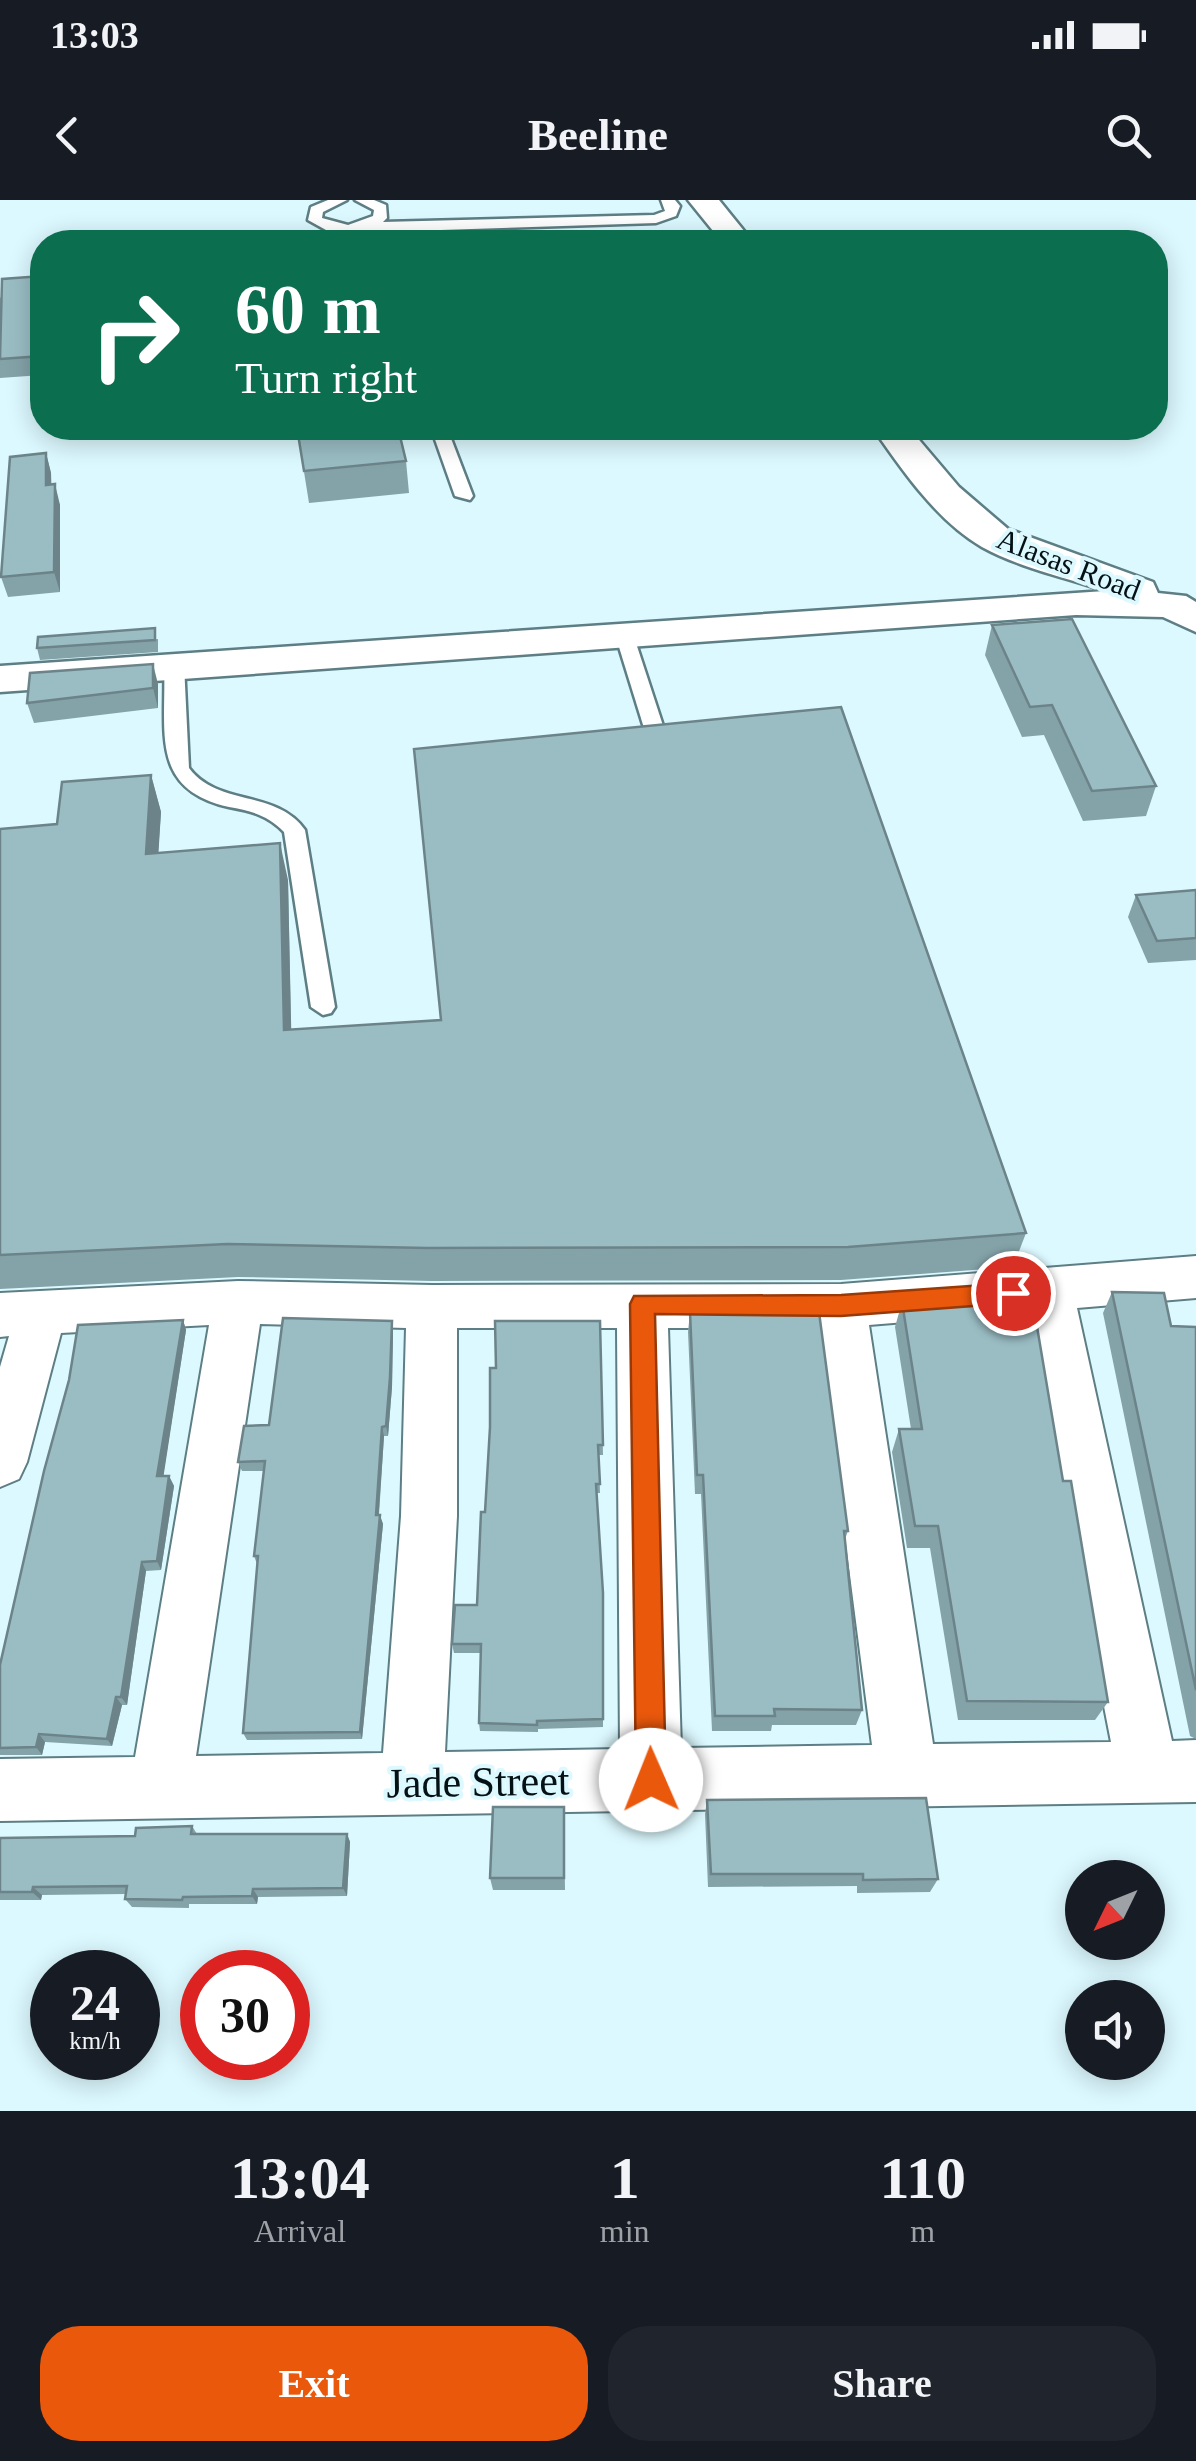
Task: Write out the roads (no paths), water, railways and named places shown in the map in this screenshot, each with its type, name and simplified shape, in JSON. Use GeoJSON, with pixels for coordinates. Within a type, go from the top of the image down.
{"type":"FeatureCollection","features":[{"type":"Feature","properties":{"kind":"street"},"geometry":{"type":"LineString","coordinates":[[703,200],[728,230]]}},
{"type":"Feature","properties":{"kind":"street","name":"Alasas Road"},"geometry":{"type":"LineString","coordinates":[[901,440],[968,520],[989,534],[1012,547],[1095,572],[1184,613]]}},
{"type":"Feature","properties":{"kind":"street"},"geometry":{"type":"LineString","coordinates":[[0,679],[1076,603],[1184,613]]}},
{"type":"Feature","properties":{"kind":"street"},"geometry":{"type":"LineString","coordinates":[[0,1462],[20,1316],[238,1302],[432,1308],[841,1306],[1196,1277]]}},
{"type":"Feature","properties":{"kind":"street"},"geometry":{"type":"LineString","coordinates":[[1048,1290],[1172,1771]]}},
{"type":"Feature","properties":{"kind":"street"},"geometry":{"type":"LineString","coordinates":[[161,1786],[238,1302]]}},
{"type":"Feature","properties":{"kind":"street"},"geometry":{"type":"LineString","coordinates":[[642,1304],[651,1780]]}},
{"type":"Feature","properties":{"kind":"street"},"geometry":{"type":"LineString","coordinates":[[841,1306],[907,1775]]}},
{"type":"Feature","properties":{"kind":"street"},"geometry":{"type":"LineString","coordinates":[[412,1782],[428,1516],[432,1308]]}},
{"type":"Feature","properties":{"kind":"street","name":"Jade Street"},"geometry":{"type":"LineString","coordinates":[[0,1790],[1172,1771]]}},
{"type":"Feature","properties":{"kind":"lane"},"geometry":{"type":"LineString","coordinates":[[340,200],[316,205],[316,220],[329,227],[362,227],[453,218],[656,219],[671,213],[673,206],[668,200]]}},
{"type":"Feature","properties":{"kind":"lane"},"geometry":{"type":"LineString","coordinates":[[362,227],[380,218],[381,208],[370,201]]}},
{"type":"Feature","properties":{"kind":"lane"},"geometry":{"type":"LineString","coordinates":[[443,440],[464,496]]}},
{"type":"Feature","properties":{"kind":"lane"},"geometry":{"type":"LineString","coordinates":[[624,634],[658,741]]}},
{"type":"Feature","properties":{"kind":"lane"},"geometry":{"type":"LineString","coordinates":[[174,664],[179,768],[184,780],[196,791],[275,810],[294,830],[323,1007]]}}]}
